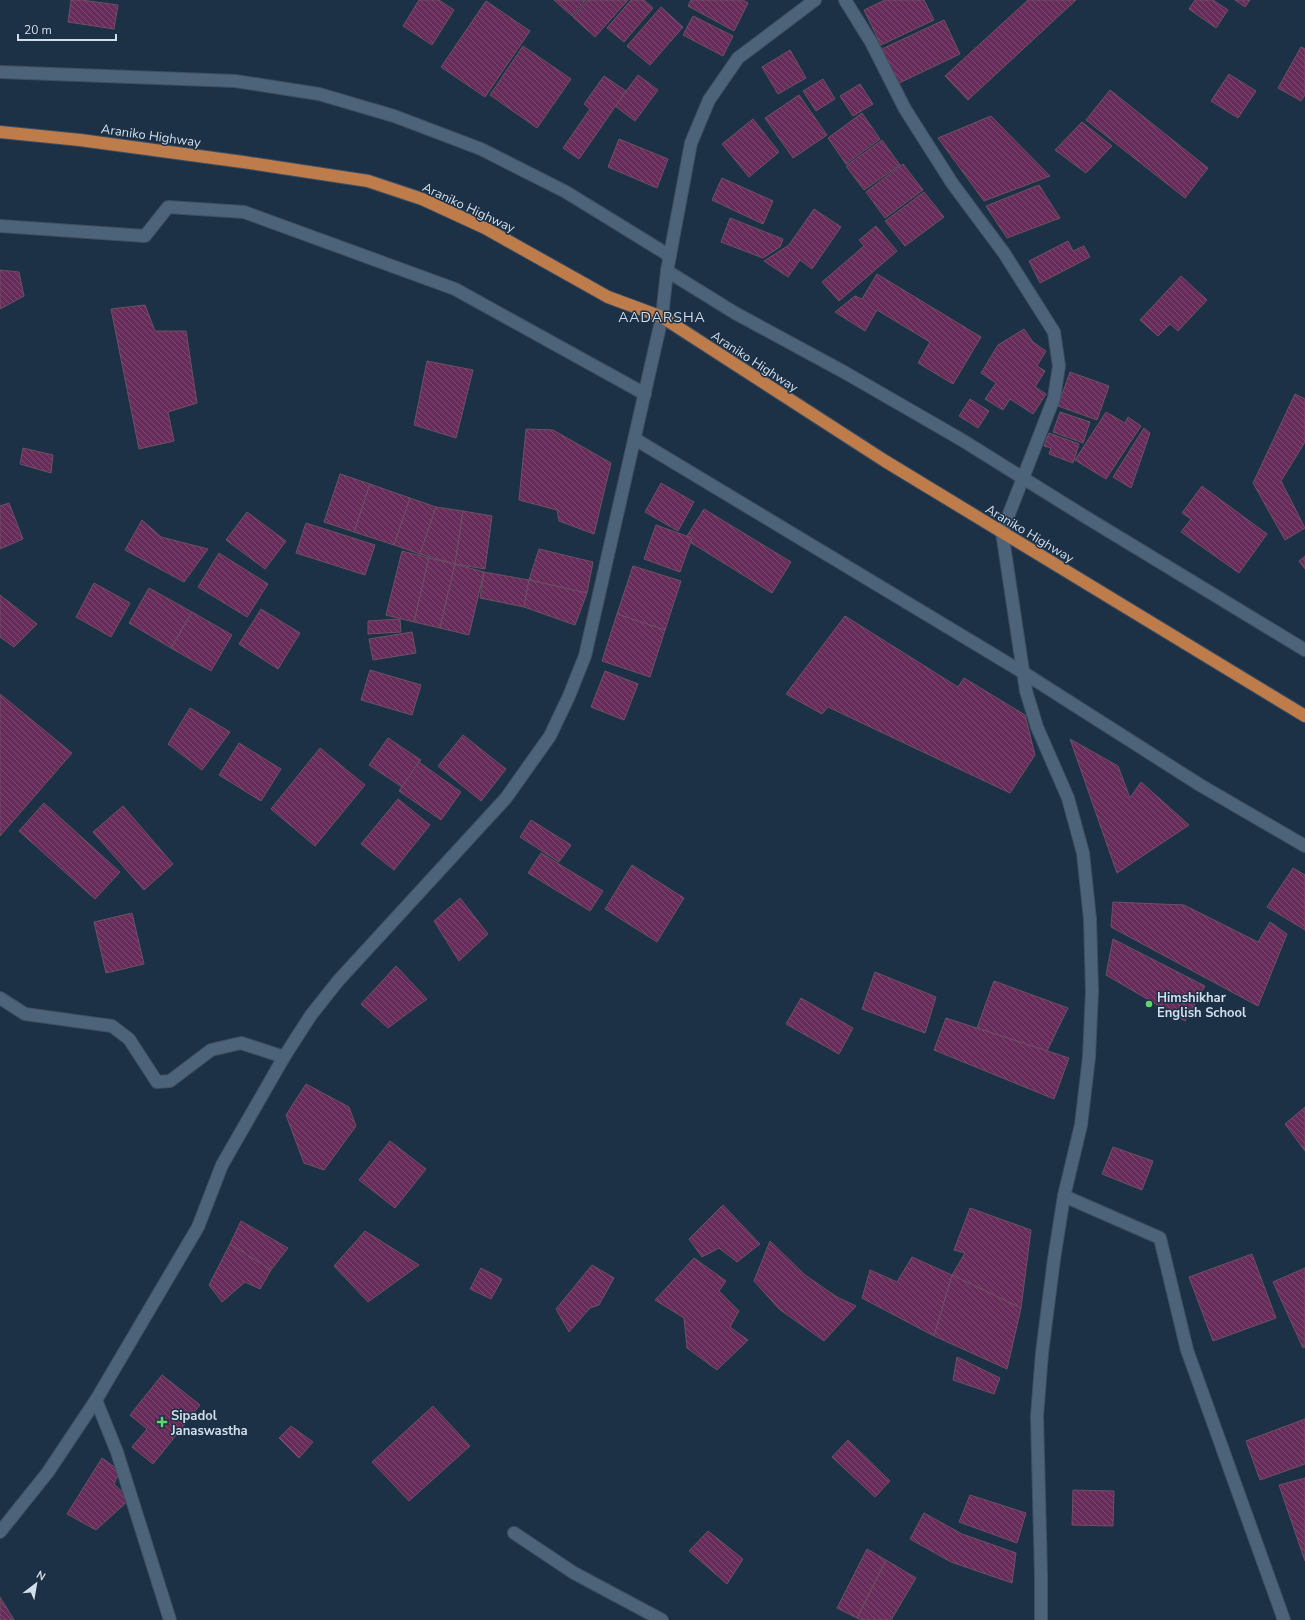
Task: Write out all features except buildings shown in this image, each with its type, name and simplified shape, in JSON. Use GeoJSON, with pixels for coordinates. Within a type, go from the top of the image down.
{"type":"FeatureCollection","features":[{"type":"Feature","properties":{"kind":"highway","name":"Araniko Highway"},"geometry":{"type":"LineString","coordinates":[[0,132],[111,144],[368,181],[422,199],[485,228],[608,297],[662,318],[885,460],[1305,716]]}},
{"type":"Feature","properties":{"kind":"street"},"geometry":{"type":"LineString","coordinates":[[0,1532],[48,1472],[96,1400],[198,1227],[222,1165],[284,1057],[311,1015],[338,980],[506,798],[550,736],[569,696],[585,656],[662,318],[667,271],[691,143],[708,100],[738,58],[815,0]]}},
{"type":"Feature","properties":{"kind":"street"},"geometry":{"type":"LineString","coordinates":[[845,0],[871,42],[905,109],[952,183],[1004,253],[1054,332],[1059,366],[1054,398],[1024,479],[1002,532],[1026,691],[1037,727],[1068,798],[1083,853],[1090,919],[1092,991],[1089,1057],[1081,1125],[1064,1196],[1054,1259],[1042,1353],[1037,1416],[1041,1620]]}},
{"type":"Feature","properties":{"kind":"street"},"geometry":{"type":"LineString","coordinates":[[0,72],[235,81],[319,94],[394,116],[481,149],[566,192],[670,256]]}},
{"type":"Feature","properties":{"kind":"street"},"geometry":{"type":"LineString","coordinates":[[0,226],[145,236],[168,207],[244,212],[455,289],[645,394]]}},
{"type":"Feature","properties":{"kind":"street"},"geometry":{"type":"LineString","coordinates":[[667,271],[735,313],[851,376],[962,440],[1305,650]]}},
{"type":"Feature","properties":{"kind":"street"},"geometry":{"type":"LineString","coordinates":[[635,439],[1024,673],[1200,785],[1305,846]]}},
{"type":"Feature","properties":{"kind":"street"},"geometry":{"type":"LineString","coordinates":[[0,998],[25,1014],[112,1026],[129,1039],[157,1082],[170,1081],[211,1050],[241,1043],[284,1057]]}},
{"type":"Feature","properties":{"kind":"street"},"geometry":{"type":"LineString","coordinates":[[1064,1196],[1160,1238],[1187,1350],[1284,1620]]}},
{"type":"Feature","properties":{"kind":"street"},"geometry":{"type":"LineString","coordinates":[[96,1400],[117,1452],[170,1620]]}},
{"type":"Feature","properties":{"kind":"street"},"geometry":{"type":"LineString","coordinates":[[514,1533],[574,1573],[662,1620]]}},
{"type":"Feature","properties":{"kind":"place","name":"Himshikhar English School"},"geometry":{"type":"Point","coordinates":[1149,1004]}},
{"type":"Feature","properties":{"kind":"place","name":"Sipadol Janaswastha"},"geometry":{"type":"Point","coordinates":[162,1422]}},
{"type":"Feature","properties":{"kind":"district","name":"AADARSHA"},"geometry":{"type":"Point","coordinates":[662,317]}}]}
